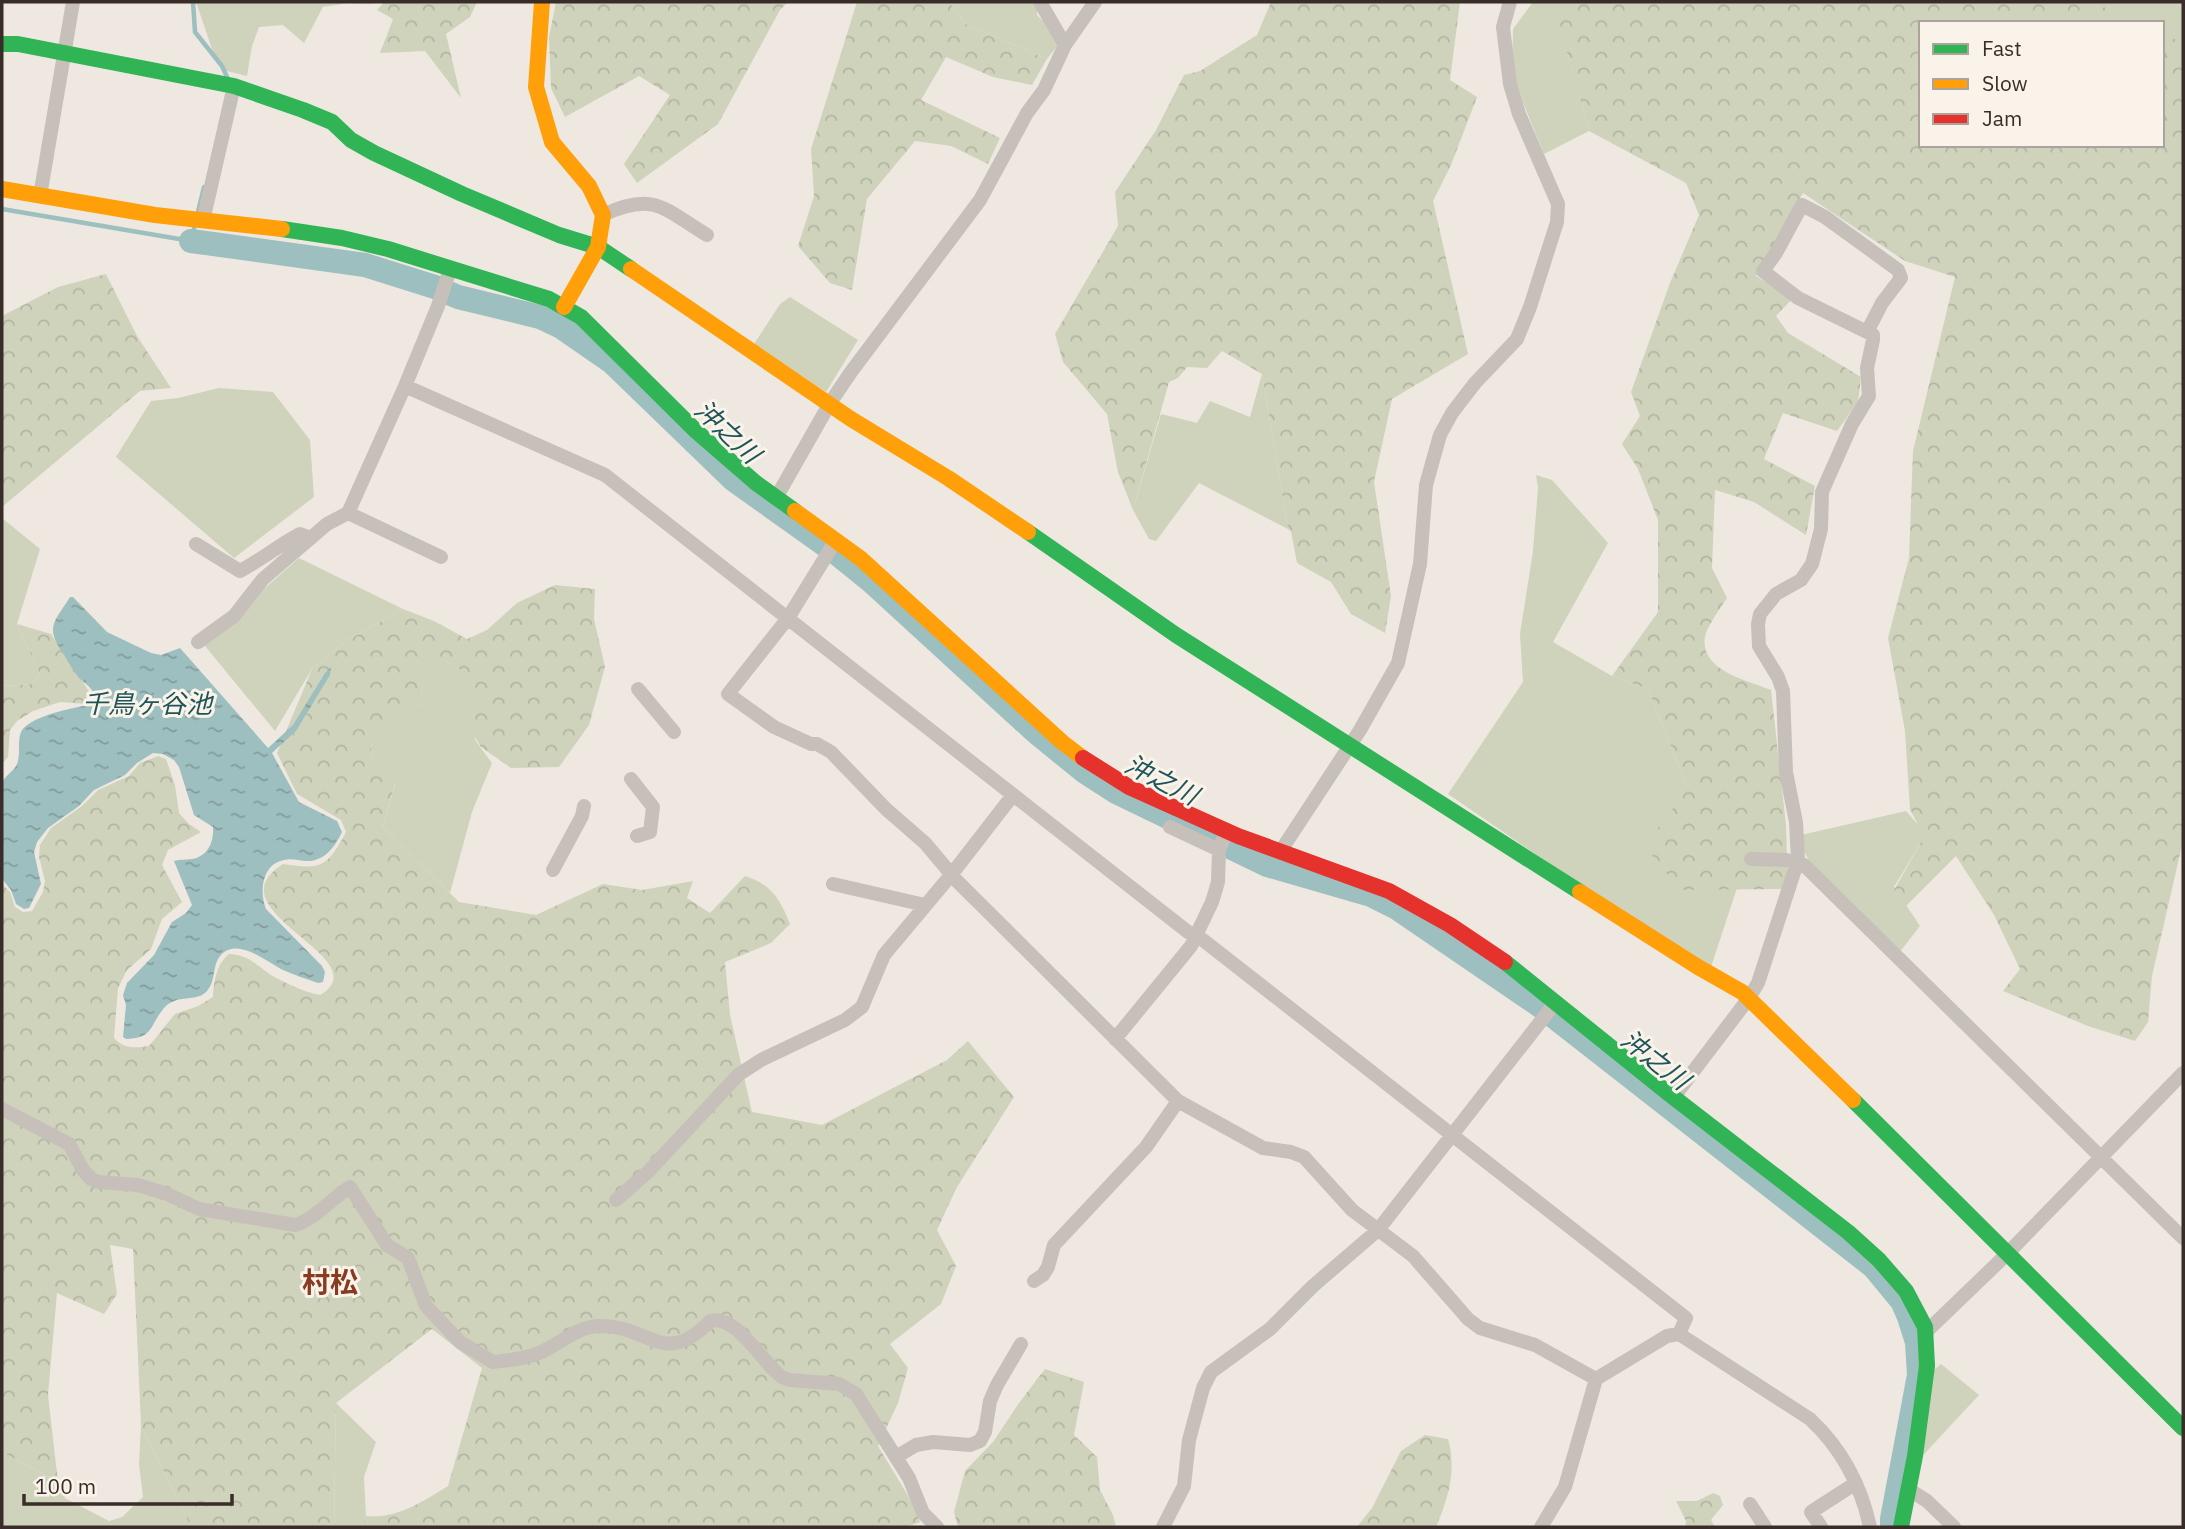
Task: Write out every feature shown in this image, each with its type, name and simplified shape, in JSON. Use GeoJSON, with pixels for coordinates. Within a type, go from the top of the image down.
{"type":"FeatureCollection","features":[{"type":"Feature","properties":{"kind":"street"},"geometry":{"type":"LineString","coordinates":[[40,196],[73,2]]}},
{"type":"Feature","properties":{"kind":"street"},"geometry":{"type":"LineString","coordinates":[[542,2],[536,87],[552,142],[589,186],[603,215],[598,247],[564,307]]}},
{"type":"Feature","properties":{"kind":"street"},"geometry":{"type":"LineString","coordinates":[[1040,2],[1065,45]]}},
{"type":"Feature","properties":{"kind":"street"},"geometry":{"type":"LineString","coordinates":[[776,498],[830,404],[918,280],[980,200],[1027,113],[1044,90],[1065,45],[1095,2]]}},
{"type":"Feature","properties":{"kind":"street"},"geometry":{"type":"LineString","coordinates":[[1280,852],[1350,744],[1398,663],[1420,564],[1426,485],[1440,435],[1452,413],[1475,383],[1517,339],[1557,222],[1558,204],[1519,114],[1510,84],[1503,27],[1510,2]]}},
{"type":"Feature","properties":{"kind":"street"},"geometry":{"type":"LineString","coordinates":[[2,44],[18,44],[63,55],[234,86],[332,122],[351,140],[387,159],[559,235],[598,247],[830,404],[959,486],[1176,635],[1749,998],[2183,1428]]}},
{"type":"Feature","properties":{"kind":"street"},"geometry":{"type":"LineString","coordinates":[[202,221],[234,86]]}},
{"type":"Feature","properties":{"kind":"street"},"geometry":{"type":"LineString","coordinates":[[2,189],[202,221],[342,238],[388,248],[527,291],[564,307],[581,317],[696,431],[776,498],[860,558],[1062,742],[1088,762],[1120,782],[1227,831],[1280,852],[1357,877],[1414,904],[1509,966],[1673,1098],[1763,1164],[1878,1259],[1919,1311],[1927,1331],[1926,1368],[1901,1527]]}},
{"type":"Feature","properties":{"kind":"street"},"geometry":{"type":"LineString","coordinates":[[603,215],[626,204],[657,205],[707,235]]}},
{"type":"Feature","properties":{"kind":"street"},"geometry":{"type":"LineString","coordinates":[[1673,1098],[1758,983],[1797,862],[1796,822],[1785,752],[1786,711],[1783,691],[1778,677],[1759,646],[1758,624],[1760,614],[1776,594],[1801,580],[1812,564],[1821,529],[1822,492],[1852,424],[1869,396],[1867,368],[1873,335],[1798,298],[1763,271],[1802,205],[1825,217],[1898,270],[1901,278],[1882,303],[1867,332]]}},
{"type":"Feature","properties":{"kind":"street"},"geometry":{"type":"LineString","coordinates":[[198,642],[234,616],[263,579],[327,524],[348,513],[405,386],[450,269]]}},
{"type":"Feature","properties":{"kind":"street"},"geometry":{"type":"LineString","coordinates":[[405,386],[605,475],[1686,1318],[1679,1334]]}},
{"type":"Feature","properties":{"kind":"street"},"geometry":{"type":"LineString","coordinates":[[348,513],[441,557]]}},
{"type":"Feature","properties":{"kind":"street"},"geometry":{"type":"LineString","coordinates":[[196,544],[240,571],[300,534],[311,538]]}},
{"type":"Feature","properties":{"kind":"street"},"geometry":{"type":"LineString","coordinates":[[836,540],[788,618],[728,694],[774,727],[831,752],[886,809],[925,843],[951,875],[1178,1101],[1263,1148],[1304,1157],[1352,1210],[1413,1256],[1468,1319],[1480,1328],[1535,1345],[1596,1379]]}},
{"type":"Feature","properties":{"kind":"street"},"geometry":{"type":"LineString","coordinates":[[638,689],[674,732]]}},
{"type":"Feature","properties":{"kind":"street"},"geometry":{"type":"LineString","coordinates":[[631,779],[653,807],[650,832],[637,836]]}},
{"type":"Feature","properties":{"kind":"street"},"geometry":{"type":"LineString","coordinates":[[616,1200],[648,1172],[738,1075],[761,1060],[845,1020],[862,1007],[884,955],[1013,795]]}},
{"type":"Feature","properties":{"kind":"street"},"geometry":{"type":"LineString","coordinates":[[553,870],[582,816],[584,806]]}},
{"type":"Feature","properties":{"kind":"street"},"geometry":{"type":"LineString","coordinates":[[1170,827],[1219,850]]}},
{"type":"Feature","properties":{"kind":"street"},"geometry":{"type":"LineString","coordinates":[[1115,1039],[1191,946],[1212,902],[1218,882],[1219,850],[1227,831]]}},
{"type":"Feature","properties":{"kind":"street"},"geometry":{"type":"LineString","coordinates":[[1751,859],[1797,862],[1804,865],[2183,1238]]}},
{"type":"Feature","properties":{"kind":"street"},"geometry":{"type":"LineString","coordinates":[[833,884],[925,905]]}},
{"type":"Feature","properties":{"kind":"street"},"geometry":{"type":"LineString","coordinates":[[1163,1527],[1184,1486],[1189,1440],[1203,1388],[1211,1372],[1270,1329],[1313,1286],[1378,1230],[1555,1003]]}},
{"type":"Feature","properties":{"kind":"street"},"geometry":{"type":"LineString","coordinates":[[1927,1331],[2008,1253],[2183,1073]]}},
{"type":"Feature","properties":{"kind":"street"},"geometry":{"type":"LineString","coordinates":[[1034,1281],[1043,1275],[1048,1267],[1054,1245],[1146,1147],[1178,1101]]}},
{"type":"Feature","properties":{"kind":"street"},"geometry":{"type":"LineString","coordinates":[[2,1109],[69,1144],[91,1179],[104,1184],[138,1185],[167,1194],[199,1209],[295,1225],[307,1222],[330,1200],[350,1186],[387,1245],[408,1258],[426,1306],[460,1342],[493,1362],[539,1353],[589,1327],[610,1326],[672,1345],[693,1337],[710,1321],[722,1321],[742,1334],[782,1377],[839,1384],[856,1394],[909,1478],[923,1513],[937,1527]]}},
{"type":"Feature","properties":{"kind":"street"},"geometry":{"type":"LineString","coordinates":[[1541,1527],[1552,1513],[1564,1487],[1596,1379],[1667,1336],[1679,1334],[1810,1419],[1826,1435],[1842,1455],[1856,1483],[1870,1527]]}},
{"type":"Feature","properties":{"kind":"street"},"geometry":{"type":"LineString","coordinates":[[896,1457],[916,1445],[933,1442],[970,1445],[980,1441],[985,1432],[990,1401],[1021,1344]]}},
{"type":"Feature","properties":{"kind":"street"},"geometry":{"type":"LineString","coordinates":[[1821,1527],[1811,1512],[1856,1483]]}},
{"type":"Feature","properties":{"kind":"street"},"geometry":{"type":"LineString","coordinates":[[1908,1489],[1927,1501],[1954,1527]]}},
{"type":"Feature","properties":{"kind":"street"},"geometry":{"type":"LineString","coordinates":[[1750,1504],[1765,1527]]}},
{"type":"Feature","properties":{"kind":"green space"},"geometry":{"type":"Polygon","coordinates":[[[196,2],[370,2],[372,4],[349,3],[323,7],[304,43],[283,25],[259,27],[252,46],[247,76],[227,71],[213,52],[196,2]]]}},
{"type":"Feature","properties":{"kind":"green space"},"geometry":{"type":"Polygon","coordinates":[[[384,2],[477,2],[470,17],[446,34],[461,98],[425,51],[380,53],[393,19],[377,10],[384,2]]]}},
{"type":"Feature","properties":{"kind":"green space"},"geometry":{"type":"Polygon","coordinates":[[[556,2],[788,2],[780,10],[718,124],[637,183],[624,164],[670,95],[639,76],[565,117],[551,88],[549,37],[556,2]]]}},
{"type":"Feature","properties":{"kind":"green space"},"geometry":{"type":"Polygon","coordinates":[[[857,2],[949,2],[967,25],[1047,59],[1032,85],[993,77],[946,57],[921,100],[1000,138],[988,164],[951,146],[915,141],[867,199],[852,290],[830,283],[798,246],[814,196],[811,149],[857,2]]]}},
{"type":"Feature","properties":{"kind":"green space"},"geometry":{"type":"Polygon","coordinates":[[[949,2],[1037,2],[1037,15],[1062,40],[1047,59],[967,25],[949,2]]]}},
{"type":"Feature","properties":{"kind":"green space"},"geometry":{"type":"Polygon","coordinates":[[[1271,2],[1460,2],[1450,80],[1477,97],[1451,165],[1433,201],[1468,354],[1392,399],[1374,482],[1391,596],[1385,633],[1351,614],[1331,582],[1297,563],[1291,531],[1288,529],[1262,374],[1222,351],[1207,368],[1187,367],[1178,378],[1169,382],[1133,510],[1118,472],[1107,414],[1063,362],[1055,334],[1118,226],[1115,192],[1156,130],[1184,75],[1200,71],[1257,35],[1271,2]]]}},
{"type":"Feature","properties":{"kind":"green space"},"geometry":{"type":"Polygon","coordinates":[[[1533,2],[1565,2],[1561,30],[1589,131],[1544,154],[1512,68],[1513,29],[1533,2]]]}},
{"type":"Feature","properties":{"kind":"green space"},"geometry":{"type":"Polygon","coordinates":[[[1563,2],[2096,2],[2126,21],[1919,21],[1919,147],[2164,147],[2164,36],[2183,41],[2183,841],[2152,976],[2148,1022],[2135,1041],[2088,1026],[2003,991],[2020,969],[1994,915],[1956,856],[1906,906],[1894,890],[1924,837],[1910,809],[1905,731],[1888,638],[1909,558],[1913,451],[1955,277],[1905,261],[1803,193],[1756,276],[1793,298],[1776,316],[1788,333],[1861,377],[1858,402],[1837,431],[1783,413],[1764,459],[1815,486],[1806,535],[1754,502],[1715,490],[1712,568],[1727,598],[1705,636],[1705,648],[1709,658],[1717,666],[1738,678],[1771,690],[1786,825],[1788,889],[1680,890],[1644,846],[1688,789],[1648,689],[1612,676],[1658,612],[1658,520],[1638,469],[1622,444],[1640,416],[1631,392],[1670,283],[1699,215],[1686,183],[1589,131],[1559,24],[1563,2]]]}},
{"type":"Feature","properties":{"kind":"green space"},"geometry":{"type":"Polygon","coordinates":[[[2095,2],[2183,2],[2183,109],[2164,66],[2164,21],[2126,21],[2095,2]]]}},
{"type":"Feature","properties":{"kind":"green space"},"geometry":{"type":"Polygon","coordinates":[[[106,274],[137,336],[171,388],[140,391],[2,507],[2,316],[58,287],[106,274]]]}},
{"type":"Feature","properties":{"kind":"green space"},"geometry":{"type":"Polygon","coordinates":[[[790,297],[858,340],[826,392],[754,344],[780,304],[790,297]]]}},
{"type":"Feature","properties":{"kind":"green space"},"geometry":{"type":"Polygon","coordinates":[[[1262,374],[1288,529],[1199,483],[1156,541],[1149,539],[1133,510],[1161,414],[1197,423],[1210,401],[1250,417],[1262,374]]]}},
{"type":"Feature","properties":{"kind":"green space"},"geometry":{"type":"Polygon","coordinates":[[[219,388],[273,392],[310,440],[314,497],[234,558],[116,457],[151,401],[178,398],[219,388]]]}},
{"type":"Feature","properties":{"kind":"green space"},"geometry":{"type":"Polygon","coordinates":[[[1536,475],[1552,480],[1608,543],[1553,642],[1612,676],[1648,689],[1688,789],[1680,889],[1737,888],[1709,973],[1448,794],[1523,682],[1520,634],[1533,551],[1538,488],[1536,475]]]}},
{"type":"Feature","properties":{"kind":"green space"},"geometry":{"type":"Polygon","coordinates":[[[2,518],[40,549],[17,624],[40,674],[32,684],[2,686],[2,518]]]}},
{"type":"Feature","properties":{"kind":"green space"},"geometry":{"type":"Polygon","coordinates":[[[299,558],[403,609],[348,640],[312,669],[275,731],[205,646],[206,640],[299,558]]]}},
{"type":"Feature","properties":{"kind":"green space"},"geometry":{"type":"Polygon","coordinates":[[[555,585],[595,589],[594,619],[605,667],[589,725],[559,767],[511,768],[481,747],[466,723],[475,682],[457,667],[424,652],[421,704],[371,743],[372,759],[395,783],[383,827],[459,902],[536,915],[603,884],[642,890],[693,881],[687,898],[710,913],[745,876],[762,883],[774,894],[790,924],[771,943],[725,962],[730,1015],[752,1112],[822,1125],[947,1060],[968,1041],[1014,1097],[957,1187],[937,1230],[956,1266],[941,1304],[890,1344],[908,1368],[898,1403],[878,1446],[913,1504],[920,1522],[906,1527],[362,1527],[366,1516],[399,1512],[448,1486],[482,1368],[432,1329],[336,1403],[334,1527],[191,1527],[141,1425],[133,1249],[110,1245],[117,1294],[104,1314],[57,1293],[48,1395],[58,1482],[2,1452],[2,884],[10,892],[15,907],[23,912],[32,911],[43,892],[45,881],[39,857],[40,845],[51,828],[82,806],[98,790],[129,776],[140,763],[158,756],[166,759],[175,785],[179,813],[201,832],[168,850],[162,865],[182,902],[162,919],[151,949],[127,970],[118,988],[114,1038],[130,1047],[149,1046],[175,1014],[213,997],[218,968],[229,954],[244,957],[278,979],[320,995],[333,981],[330,966],[278,916],[266,899],[266,882],[283,864],[315,866],[322,863],[334,853],[346,832],[341,820],[297,794],[277,753],[312,669],[348,640],[403,609],[434,621],[467,639],[487,630],[517,603],[555,585]]]}},
{"type":"Feature","properties":{"kind":"green space"},"geometry":{"type":"Polygon","coordinates":[[[17,624],[51,634],[90,693],[87,704],[60,702],[33,711],[17,721],[10,730],[8,757],[2,764],[2,686],[32,684],[40,674],[17,624]]]}},
{"type":"Feature","properties":{"kind":"green space"},"geometry":{"type":"Polygon","coordinates":[[[423,651],[457,667],[476,682],[475,740],[492,763],[472,812],[450,893],[383,827],[395,784],[372,759],[371,742],[421,704],[423,651]]]}},
{"type":"Feature","properties":{"kind":"green space"},"geometry":{"type":"Polygon","coordinates":[[[1906,811],[1926,834],[1894,887],[1920,926],[1899,953],[1810,863],[1803,849],[1801,835],[1906,811]]]}},
{"type":"Feature","properties":{"kind":"green space"},"geometry":{"type":"Polygon","coordinates":[[[1941,1364],[1979,1395],[1913,1466],[1934,1370],[1941,1364]]]}},
{"type":"Feature","properties":{"kind":"green space"},"geometry":{"type":"Polygon","coordinates":[[[1045,1369],[1084,1382],[1074,1435],[1097,1457],[1100,1490],[1116,1527],[958,1527],[954,1512],[965,1471],[993,1442],[1045,1369]]]}},
{"type":"Feature","properties":{"kind":"green space"},"geometry":{"type":"Polygon","coordinates":[[[336,1403],[376,1442],[364,1477],[366,1516],[362,1527],[334,1527],[336,1403]]]}},
{"type":"Feature","properties":{"kind":"green space"},"geometry":{"type":"Polygon","coordinates":[[[141,1425],[191,1527],[2,1527],[2,1452],[58,1482],[65,1498],[109,1521],[122,1517],[143,1497],[139,1464],[141,1425]]]}},
{"type":"Feature","properties":{"kind":"green space"},"geometry":{"type":"Polygon","coordinates":[[[1425,1435],[1448,1439],[1451,1451],[1450,1484],[1436,1527],[1357,1527],[1372,1508],[1401,1451],[1425,1435]]]}},
{"type":"Feature","properties":{"kind":"green space"},"geometry":{"type":"Polygon","coordinates":[[[1713,1493],[1720,1496],[1723,1505],[1711,1520],[1715,1527],[1685,1527],[1686,1521],[1676,1501],[1697,1501],[1713,1493]]]}},
{"type":"Feature","properties":{"kind":"water","name":"千鳥ヶ谷池"},"geometry":{"type":"Polygon","coordinates":[[[70,597],[107,632],[151,653],[161,655],[180,648],[268,748],[293,725],[331,667],[330,675],[296,731],[272,753],[299,802],[337,821],[342,832],[332,848],[318,859],[287,859],[271,867],[263,887],[266,909],[322,966],[325,972],[323,982],[318,983],[287,972],[243,950],[227,951],[220,956],[212,983],[203,995],[169,1003],[150,1030],[142,1036],[126,1039],[123,1037],[126,1005],[123,995],[127,983],[154,955],[172,922],[186,913],[192,905],[174,861],[202,855],[209,848],[212,838],[213,827],[194,815],[179,767],[174,760],[163,754],[153,753],[125,775],[94,790],[79,806],[48,828],[37,842],[34,852],[41,884],[29,908],[24,909],[16,904],[11,890],[2,879],[2,798],[3,781],[18,760],[21,732],[42,717],[91,705],[96,699],[91,689],[75,673],[58,646],[53,631],[56,620],[70,597]]]}},
{"type":"Feature","properties":{"kind":"waterway"},"geometry":{"type":"LineString","coordinates":[[193,2],[195,32],[222,66],[228,79]]}},
{"type":"Feature","properties":{"kind":"waterway"},"geometry":{"type":"LineString","coordinates":[[197,216],[204,187]]}},
{"type":"Feature","properties":{"kind":"waterway"},"geometry":{"type":"LineString","coordinates":[[2,209],[191,241],[195,224]]}},
{"type":"Feature","properties":{"kind":"waterway","name":"沖之川"},"geometry":{"type":"LineString","coordinates":[[191,241],[365,265],[458,297],[540,317],[561,327],[613,363],[734,480],[835,552],[872,582],[1037,733],[1085,772],[1116,792],[1267,865],[1371,895],[1397,908],[1539,1005],[1874,1267],[1902,1301],[1917,1342],[1919,1375],[1892,1527]]}},
{"type":"Feature","properties":{"kind":"traffic: fast"},"geometry":{"type":"LineString","coordinates":[[2,44],[18,44],[234,86],[303,110],[332,122],[351,140],[374,153],[559,235],[598,247],[631,269]]}},
{"type":"Feature","properties":{"kind":"traffic: fast"},"geometry":{"type":"LineString","coordinates":[[282,229],[342,238],[388,249],[549,299],[581,317],[696,431],[756,483],[795,511]]}},
{"type":"Feature","properties":{"kind":"traffic: fast"},"geometry":{"type":"LineString","coordinates":[[1028,532],[1176,635],[1580,892]]}},
{"type":"Feature","properties":{"kind":"traffic: fast"},"geometry":{"type":"LineString","coordinates":[[1505,962],[1668,1093],[1848,1232],[1879,1260],[1906,1291],[1925,1327],[1927,1366],[1915,1456],[1901,1527]]}},
{"type":"Feature","properties":{"kind":"traffic: fast"},"geometry":{"type":"LineString","coordinates":[[1853,1100],[2183,1428]]}},
{"type":"Feature","properties":{"kind":"traffic: slow"},"geometry":{"type":"LineString","coordinates":[[542,2],[536,87],[552,142],[589,186],[603,215],[598,247],[564,307]]}},
{"type":"Feature","properties":{"kind":"traffic: slow"},"geometry":{"type":"LineString","coordinates":[[2,189],[155,215],[282,229]]}},
{"type":"Feature","properties":{"kind":"traffic: slow"},"geometry":{"type":"LineString","coordinates":[[631,269],[851,419],[948,478],[1028,532]]}},
{"type":"Feature","properties":{"kind":"traffic: slow"},"geometry":{"type":"LineString","coordinates":[[795,511],[860,558],[1062,742],[1083,758]]}},
{"type":"Feature","properties":{"kind":"traffic: slow"},"geometry":{"type":"LineString","coordinates":[[1580,892],[1742,992],[1853,1100]]}},
{"type":"Feature","properties":{"kind":"traffic: jam"},"geometry":{"type":"LineString","coordinates":[[1083,758],[1129,787],[1238,836],[1389,891],[1450,925],[1505,962]]}},
{"type":"Feature","properties":{"kind":"district","name":"村松"},"geometry":{"type":"Point","coordinates":[330,1281]}}]}
